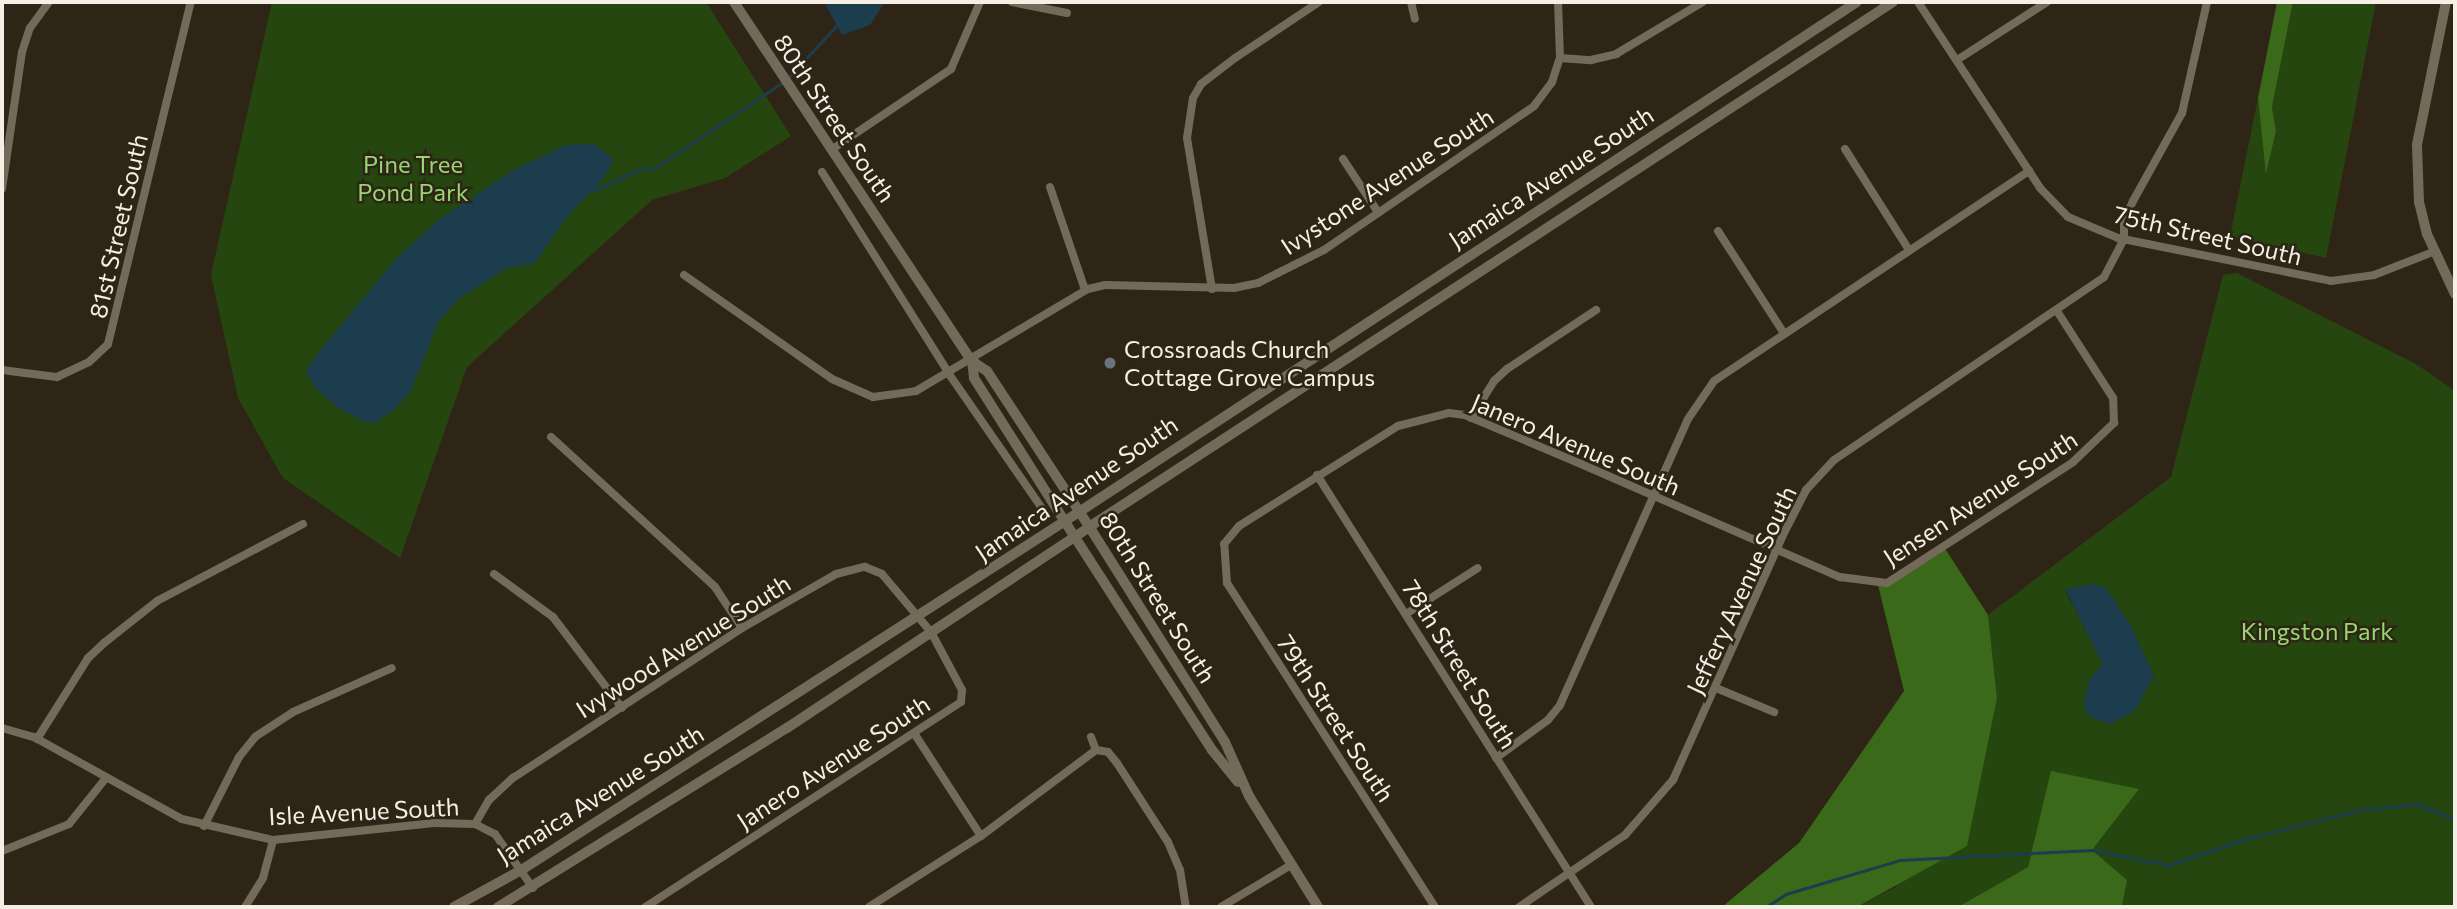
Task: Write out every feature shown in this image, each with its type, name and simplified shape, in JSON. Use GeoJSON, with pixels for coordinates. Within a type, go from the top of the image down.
{"type":"FeatureCollection","features":[{"type":"Feature","properties":{"kind":"main road","name":"80th Street South"},"geometry":{"type":"LineString","coordinates":[[734,2],[972,361],[987,371],[1089,527],[1225,741],[1249,796]]}},
{"type":"Feature","properties":{"kind":"main road","name":"80th Street South"},"geometry":{"type":"LineString","coordinates":[[972,361],[974,378],[1065,522],[1212,750],[1249,796],[1318,907]]}},
{"type":"Feature","properties":{"kind":"main road","name":"Jamaica Avenue South"},"geometry":{"type":"LineString","coordinates":[[454,907],[523,869],[920,617],[1079,512]]}},
{"type":"Feature","properties":{"kind":"main road","name":"Jamaica Avenue South"},"geometry":{"type":"LineString","coordinates":[[498,907],[533,888],[1089,527]]}},
{"type":"Feature","properties":{"kind":"street"},"geometry":{"type":"LineString","coordinates":[[2,189],[22,52],[30,28],[49,2]]}},
{"type":"Feature","properties":{"kind":"street","name":"81st Street South"},"geometry":{"type":"LineString","coordinates":[[2,370],[57,377],[89,362],[108,344],[191,2]]}},
{"type":"Feature","properties":{"kind":"street"},"geometry":{"type":"LineString","coordinates":[[831,150],[951,69],[980,2]]}},
{"type":"Feature","properties":{"kind":"street"},"geometry":{"type":"LineString","coordinates":[[1012,2],[1068,13]]}},
{"type":"Feature","properties":{"kind":"street"},"geometry":{"type":"LineString","coordinates":[[1212,289],[1187,138],[1193,98],[1201,84],[1234,58],[1319,2]]}},
{"type":"Feature","properties":{"kind":"street"},"geometry":{"type":"LineString","coordinates":[[1411,2],[1415,19]]}},
{"type":"Feature","properties":{"kind":"street","name":"Ivystone Avenue South"},"geometry":{"type":"LineString","coordinates":[[684,275],[832,379],[856,391],[891,396],[916,391],[972,361],[1085,290],[1105,285],[1212,289],[1258,283],[1283,272],[1378,212],[1534,106],[1552,82],[1560,58],[1558,2]]}},
{"type":"Feature","properties":{"kind":"street"},"geometry":{"type":"LineString","coordinates":[[1560,58],[1591,60],[1616,54],[1703,2]]}},
{"type":"Feature","properties":{"kind":"street","name":"Jamaica Avenue South"},"geometry":{"type":"LineString","coordinates":[[1079,512],[1857,2]]}},
{"type":"Feature","properties":{"kind":"street","name":"Jamaica Avenue South"},"geometry":{"type":"LineString","coordinates":[[1089,527],[1893,2]]}},
{"type":"Feature","properties":{"kind":"street","name":"75th Street South"},"geometry":{"type":"LineString","coordinates":[[1918,2],[2058,211],[2124,239],[2331,281],[2374,275],[2432,252]]}},
{"type":"Feature","properties":{"kind":"street"},"geometry":{"type":"LineString","coordinates":[[1957,60],[2047,2]]}},
{"type":"Feature","properties":{"kind":"street","name":"Jeffery Avenue South"},"geometry":{"type":"LineString","coordinates":[[1519,907],[1625,835],[1655,804],[1682,764],[1776,550],[1806,490],[1834,460],[2104,277],[2124,239],[2124,222],[2133,201],[2182,113],[2207,2]]}},
{"type":"Feature","properties":{"kind":"street"},"geometry":{"type":"LineString","coordinates":[[2446,2],[2417,145],[2419,202],[2432,252],[2455,294]]}},
{"type":"Feature","properties":{"kind":"street"},"geometry":{"type":"LineString","coordinates":[[1844,149],[1909,250]]}},
{"type":"Feature","properties":{"kind":"street"},"geometry":{"type":"LineString","coordinates":[[1343,159],[1378,212]]}},
{"type":"Feature","properties":{"kind":"street"},"geometry":{"type":"LineString","coordinates":[[1496,758],[1548,720],[1560,705],[1698,401],[1714,381],[1783,332],[2029,171]]}},
{"type":"Feature","properties":{"kind":"street","name":"80th Street South"},"geometry":{"type":"LineString","coordinates":[[822,172],[949,374],[1044,511]]}},
{"type":"Feature","properties":{"kind":"street"},"geometry":{"type":"LineString","coordinates":[[1050,187],[1085,290]]}},
{"type":"Feature","properties":{"kind":"street"},"geometry":{"type":"LineString","coordinates":[[1718,231],[1783,332]]}},
{"type":"Feature","properties":{"kind":"street"},"geometry":{"type":"LineString","coordinates":[[1471,418],[1494,381],[1507,369],[1596,310]]}},
{"type":"Feature","properties":{"kind":"street","name":"Jensen Avenue South"},"geometry":{"type":"LineString","coordinates":[[1776,550],[1856,583],[1887,583],[2090,450],[2114,423],[2116,406],[2057,311]]}},
{"type":"Feature","properties":{"kind":"street","name":"Janero Avenue South"},"geometry":{"type":"LineString","coordinates":[[1223,544],[1238,526],[1410,420],[1449,413],[1471,418],[1776,550]]}},
{"type":"Feature","properties":{"kind":"street"},"geometry":{"type":"LineString","coordinates":[[551,437],[715,587],[742,628]]}},
{"type":"Feature","properties":{"kind":"street","name":"78th Street South"},"geometry":{"type":"LineString","coordinates":[[1317,475],[1591,907]]}},
{"type":"Feature","properties":{"kind":"street"},"geometry":{"type":"LineString","coordinates":[[37,739],[88,658],[104,643],[157,601],[303,524]]}},
{"type":"Feature","properties":{"kind":"street","name":"79th Street South"},"geometry":{"type":"LineString","coordinates":[[1223,544],[1227,583],[1435,907]]}},
{"type":"Feature","properties":{"kind":"street","name":"Ivywood Avenue South"},"geometry":{"type":"LineString","coordinates":[[475,824],[489,800],[513,778],[742,628],[836,574],[865,566],[896,586],[920,617]]}},
{"type":"Feature","properties":{"kind":"street"},"geometry":{"type":"LineString","coordinates":[[1406,614],[1478,568]]}},
{"type":"Feature","properties":{"kind":"street"},"geometry":{"type":"LineString","coordinates":[[494,574],[553,617],[622,708]]}},
{"type":"Feature","properties":{"kind":"street","name":"Janero Avenue South"},"geometry":{"type":"LineString","coordinates":[[645,907],[914,733],[964,696],[931,632],[920,617]]}},
{"type":"Feature","properties":{"kind":"street"},"geometry":{"type":"LineString","coordinates":[[204,826],[239,757],[255,737],[293,712],[392,668]]}},
{"type":"Feature","properties":{"kind":"street"},"geometry":{"type":"LineString","coordinates":[[1716,688],[1774,712]]}},
{"type":"Feature","properties":{"kind":"street","name":"Isle Avenue South"},"geometry":{"type":"LineString","coordinates":[[2,728],[37,739],[106,778],[204,826],[273,840],[434,822],[475,824],[495,834],[523,869],[533,888]]}},
{"type":"Feature","properties":{"kind":"street"},"geometry":{"type":"LineString","coordinates":[[914,733],[981,836]]}},
{"type":"Feature","properties":{"kind":"street"},"geometry":{"type":"LineString","coordinates":[[1091,737],[1096,750]]}},
{"type":"Feature","properties":{"kind":"street"},"geometry":{"type":"LineString","coordinates":[[869,907],[981,836],[1096,750],[1108,752],[1117,763],[1168,842],[1180,870],[1186,907]]}},
{"type":"Feature","properties":{"kind":"street"},"geometry":{"type":"LineString","coordinates":[[2,851],[69,824],[106,778]]}},
{"type":"Feature","properties":{"kind":"street"},"geometry":{"type":"LineString","coordinates":[[245,907],[263,878],[273,840]]}},
{"type":"Feature","properties":{"kind":"street"},"geometry":{"type":"LineString","coordinates":[[1222,907],[1291,865]]}},
{"type":"Feature","properties":{"kind":"green space","name":"Pine Tree Pond Park"},"geometry":{"type":"Polygon","coordinates":[[[272,2],[706,2],[791,136],[725,178],[652,200],[467,367],[400,558],[283,478],[238,398],[211,275],[272,2]]]}},
{"type":"Feature","properties":{"kind":"green space"},"geometry":{"type":"Polygon","coordinates":[[[2277,2],[2293,2],[2272,107],[2276,131],[2266,174],[2258,98],[2277,2]]]}},
{"type":"Feature","properties":{"kind":"green space"},"geometry":{"type":"Polygon","coordinates":[[[2293,2],[2376,2],[2326,258],[2230,236],[2258,98],[2267,171],[2276,131],[2272,107],[2293,2]]]}},
{"type":"Feature","properties":{"kind":"green space","name":"Kingston Park"},"geometry":{"type":"Polygon","coordinates":[[[2237,273],[2416,364],[2455,391],[2455,907],[2122,907],[2127,880],[2092,850],[2052,771],[2028,867],[1958,907],[1857,907],[1896,887],[1997,698],[1988,615],[2171,477],[2223,275],[2237,273]],[[2106,589],[2065,590],[2103,665],[2084,703],[2154,676],[2131,626],[2106,589]]]}},
{"type":"Feature","properties":{"kind":"green space"},"geometry":{"type":"Polygon","coordinates":[[[1944,547],[1988,615],[1997,698],[1967,846],[1857,907],[1722,907],[1799,843],[1904,691],[1878,585],[1944,547]]]}},
{"type":"Feature","properties":{"kind":"green space"},"geometry":{"type":"Polygon","coordinates":[[[2051,771],[2139,789],[2092,850],[2127,880],[2122,907],[1958,907],[2028,867],[2051,771]]]}},
{"type":"Feature","properties":{"kind":"water"},"geometry":{"type":"Polygon","coordinates":[[[824,2],[885,2],[870,25],[842,35],[824,2]]]}},
{"type":"Feature","properties":{"kind":"water"},"geometry":{"type":"Polygon","coordinates":[[[594,144],[614,160],[601,182],[570,213],[534,264],[507,268],[460,298],[438,322],[411,391],[393,411],[374,423],[363,421],[338,408],[317,390],[306,372],[314,358],[395,260],[441,218],[517,168],[566,145],[594,144]]]}},
{"type":"Feature","properties":{"kind":"water"},"geometry":{"type":"Polygon","coordinates":[[[2093,584],[2106,588],[2131,626],[2154,676],[2135,710],[2111,724],[2088,716],[2084,703],[2090,678],[2103,665],[2065,589],[2093,584]]]}},
{"type":"Feature","properties":{"kind":"waterway"},"geometry":{"type":"LineString","coordinates":[[788,78],[838,24]]}},
{"type":"Feature","properties":{"kind":"waterway"},"geometry":{"type":"LineString","coordinates":[[593,191],[641,169],[655,168],[783,82]]}},
{"type":"Feature","properties":{"kind":"waterway"},"geometry":{"type":"LineString","coordinates":[[1766,907],[1786,894],[1900,860],[2092,850],[2169,865],[2249,838],[2360,810],[2417,804],[2455,819]]}},
{"type":"Feature","properties":{"kind":"place","name":"Crossroads Church Cottage Grove Campus"},"geometry":{"type":"Point","coordinates":[1110,363]}}]}
